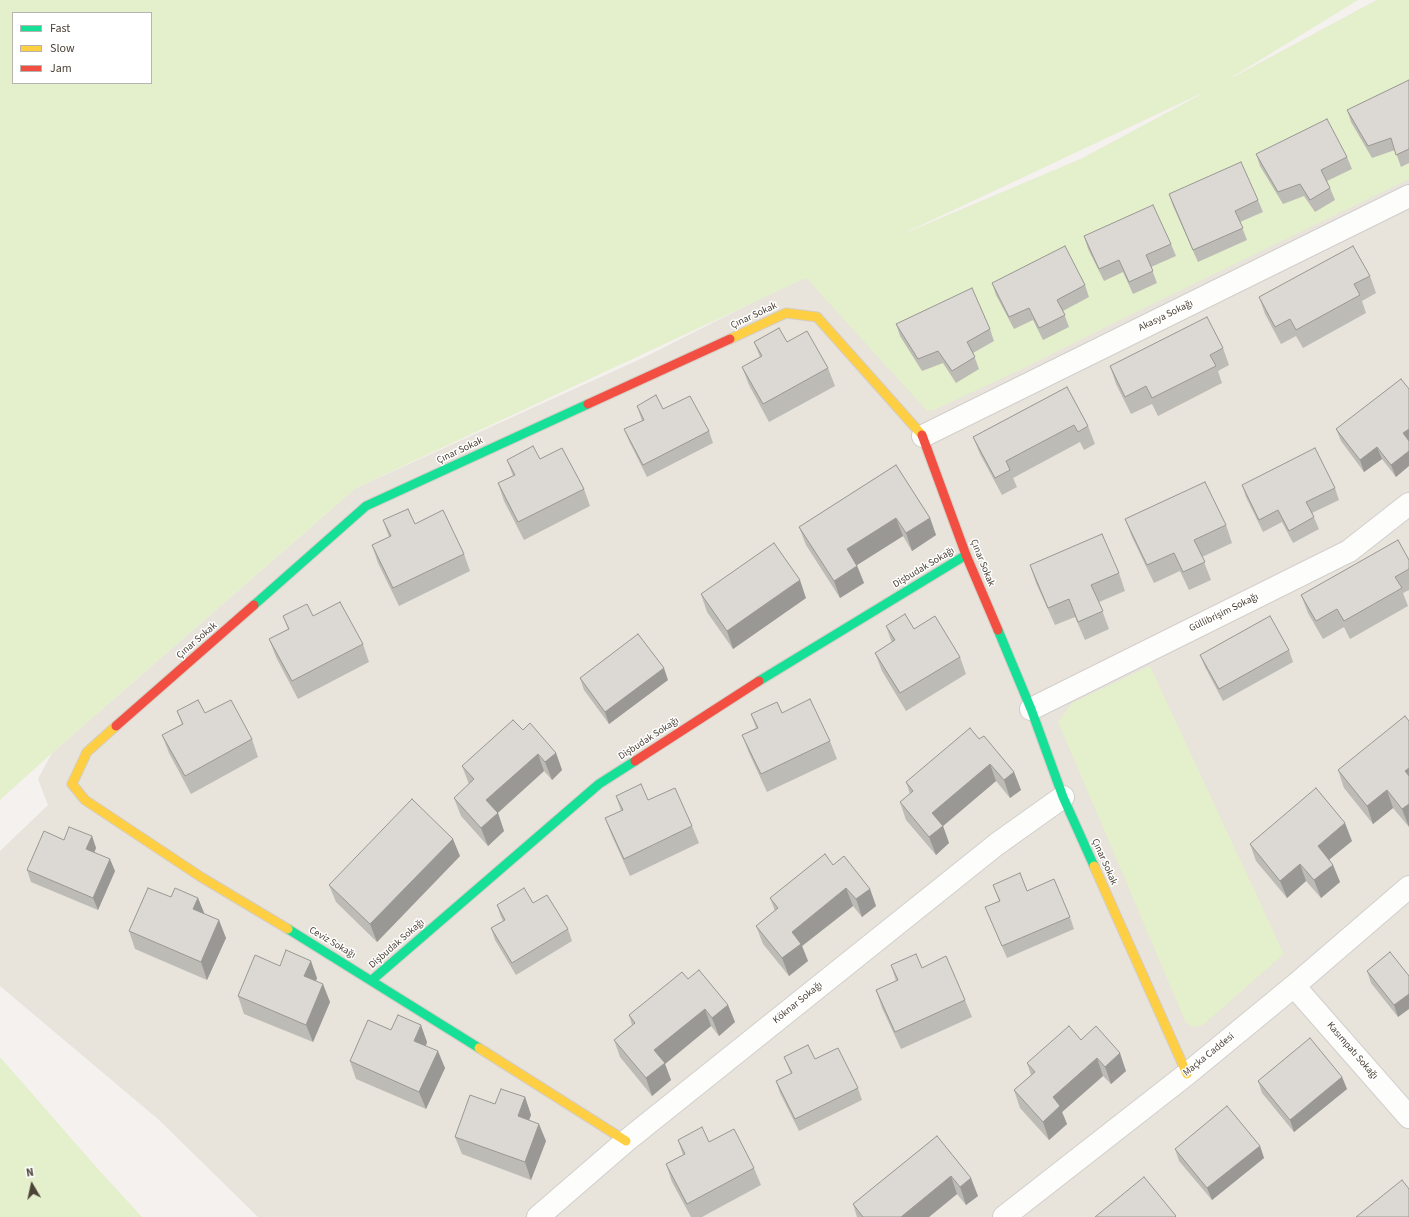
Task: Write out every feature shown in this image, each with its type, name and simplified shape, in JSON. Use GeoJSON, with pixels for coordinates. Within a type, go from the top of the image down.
{"type":"FeatureCollection","features":[{"type":"Feature","properties":{"kind":"street","name":"Akasya Sokağı"},"geometry":{"type":"LineString","coordinates":[[923,436],[1409,196]]}},
{"type":"Feature","properties":{"kind":"street","name":"Çınar Sokak"},"geometry":{"type":"LineString","coordinates":[[72,784],[86,752],[366,506],[786,313],[817,317],[923,436],[966,555],[1031,708],[1063,797],[1187,1074]]}},
{"type":"Feature","properties":{"kind":"street","name":"Güllibrişim Sokağı"},"geometry":{"type":"LineString","coordinates":[[1031,708],[1349,551],[1409,504]]}},
{"type":"Feature","properties":{"kind":"street","name":"Dişbudak Sokağı"},"geometry":{"type":"LineString","coordinates":[[372,980],[599,784],[800,655],[966,555]]}},
{"type":"Feature","properties":{"kind":"street","name":"Ceviz Sokağı"},"geometry":{"type":"LineString","coordinates":[[72,784],[85,800],[201,877],[372,980],[626,1141]]}},
{"type":"Feature","properties":{"kind":"street","name":"Köknar Sokağı"},"geometry":{"type":"LineString","coordinates":[[538,1217],[626,1141],[997,844],[1063,797]]}},
{"type":"Feature","properties":{"kind":"street","name":"Maçka Caddesi"},"geometry":{"type":"LineString","coordinates":[[1004,1217],[1187,1074],[1294,986],[1409,887]]}},
{"type":"Feature","properties":{"kind":"street","name":"Kasımpatı Sokağı"},"geometry":{"type":"LineString","coordinates":[[1294,986],[1409,1117]]}},
{"type":"Feature","properties":{"kind":"shaded area"},"geometry":{"type":"Polygon","coordinates":[[[1377,0],[1409,0],[1409,1217],[258,1217],[159,1120],[0,986],[0,851],[48,805],[38,779],[52,753],[356,488],[647,356],[809,274],[1081,159],[1377,0]]]}},
{"type":"Feature","properties":{"kind":"green space"},"geometry":{"type":"Polygon","coordinates":[[[0,0],[1358,0],[1221,84],[1377,0],[1409,0],[1409,179],[1020,370],[934,410],[927,411],[806,278],[356,488],[0,800],[0,0]],[[1200,94],[894,238],[1081,159],[1200,94]]]}},
{"type":"Feature","properties":{"kind":"green space"},"geometry":{"type":"Polygon","coordinates":[[[1150,666],[1284,954],[1203,1025],[1193,1027],[1186,1023],[1058,722],[1072,703],[1150,666]]]}},
{"type":"Feature","properties":{"kind":"green space"},"geometry":{"type":"Polygon","coordinates":[[[0,1057],[97,1168],[142,1217],[0,1217],[0,1057]]]}},
{"type":"Feature","properties":{"kind":"building"},"geometry":{"type":"Polygon","coordinates":[[[1409,80],[1409,149],[1396,155],[1391,138],[1368,146],[1347,110],[1409,80]]]}},
{"type":"Feature","properties":{"kind":"building"},"geometry":{"type":"Polygon","coordinates":[[[1327,119],[1347,157],[1321,170],[1330,188],[1310,200],[1300,184],[1278,192],[1256,154],[1327,119]]]}},
{"type":"Feature","properties":{"kind":"building"},"geometry":{"type":"Polygon","coordinates":[[[1241,162],[1258,200],[1235,211],[1243,228],[1193,250],[1169,194],[1241,162]]]}},
{"type":"Feature","properties":{"kind":"building"},"geometry":{"type":"Polygon","coordinates":[[[1153,205],[1171,244],[1146,255],[1153,271],[1129,282],[1119,260],[1099,269],[1084,236],[1153,205]]]}},
{"type":"Feature","properties":{"kind":"building"},"geometry":{"type":"Polygon","coordinates":[[[1065,246],[1085,285],[1057,300],[1065,315],[1039,328],[1029,308],[1009,317],[992,283],[1065,246]]]}},
{"type":"Feature","properties":{"kind":"building"},"geometry":{"type":"Polygon","coordinates":[[[1353,246],[1370,276],[1354,284],[1360,295],[1296,330],[1290,319],[1275,327],[1259,297],[1353,246]]]}},
{"type":"Feature","properties":{"kind":"building"},"geometry":{"type":"Polygon","coordinates":[[[972,288],[990,329],[967,342],[975,357],[952,371],[938,351],[918,359],[896,324],[972,288]]]}},
{"type":"Feature","properties":{"kind":"building"},"geometry":{"type":"Polygon","coordinates":[[[1207,317],[1223,348],[1210,355],[1216,366],[1152,398],[1146,386],[1125,397],[1110,366],[1207,317]]]}},
{"type":"Feature","properties":{"kind":"building"},"geometry":{"type":"Polygon","coordinates":[[[779,328],[787,342],[807,331],[828,368],[763,404],[742,367],[762,356],[754,342],[779,328]]]}},
{"type":"Feature","properties":{"kind":"building"},"geometry":{"type":"Polygon","coordinates":[[[1401,379],[1409,389],[1409,429],[1403,433],[1409,441],[1409,451],[1391,465],[1377,447],[1360,460],[1336,429],[1401,379]]]}},
{"type":"Feature","properties":{"kind":"building"},"geometry":{"type":"Polygon","coordinates":[[[1067,387],[1088,426],[1078,432],[1074,425],[1006,461],[1010,470],[995,478],[973,437],[1067,387]]]}},
{"type":"Feature","properties":{"kind":"building"},"geometry":{"type":"Polygon","coordinates":[[[656,395],[663,409],[690,396],[709,431],[643,465],[624,429],[644,420],[637,406],[656,395]]]}},
{"type":"Feature","properties":{"kind":"building"},"geometry":{"type":"Polygon","coordinates":[[[533,446],[540,459],[562,448],[584,489],[518,522],[498,483],[515,475],[507,460],[533,446]]]}},
{"type":"Feature","properties":{"kind":"building"},"geometry":{"type":"Polygon","coordinates":[[[1315,448],[1335,488],[1306,502],[1314,517],[1289,531],[1278,510],[1259,520],[1242,485],[1315,448]]]}},
{"type":"Feature","properties":{"kind":"building"},"geometry":{"type":"Polygon","coordinates":[[[896,465],[930,518],[906,533],[896,518],[847,549],[857,566],[834,581],[799,527],[896,465]]]}},
{"type":"Feature","properties":{"kind":"building"},"geometry":{"type":"Polygon","coordinates":[[[1205,482],[1226,525],[1194,540],[1205,562],[1183,572],[1174,553],[1147,565],[1125,519],[1205,482]]]}},
{"type":"Feature","properties":{"kind":"building"},"geometry":{"type":"Polygon","coordinates":[[[408,509],[415,524],[443,510],[464,554],[393,588],[372,545],[391,536],[383,520],[408,509]]]}},
{"type":"Feature","properties":{"kind":"building"},"geometry":{"type":"Polygon","coordinates":[[[1102,534],[1119,573],[1091,585],[1103,611],[1078,622],[1069,599],[1048,608],[1030,565],[1102,534]]]}},
{"type":"Feature","properties":{"kind":"building"},"geometry":{"type":"Polygon","coordinates":[[[1398,540],[1409,560],[1409,569],[1395,577],[1402,588],[1344,621],[1337,609],[1316,621],[1301,595],[1398,540]]]}},
{"type":"Feature","properties":{"kind":"building"},"geometry":{"type":"Polygon","coordinates":[[[774,543],[800,580],[727,631],[701,594],[774,543]]]}},
{"type":"Feature","properties":{"kind":"building"},"geometry":{"type":"Polygon","coordinates":[[[340,602],[363,644],[292,681],[269,639],[289,629],[283,616],[307,604],[313,616],[340,602]]]}},
{"type":"Feature","properties":{"kind":"building"},"geometry":{"type":"Polygon","coordinates":[[[905,614],[914,629],[935,616],[960,657],[900,693],[875,653],[895,640],[886,626],[905,614]]]}},
{"type":"Feature","properties":{"kind":"building"},"geometry":{"type":"Polygon","coordinates":[[[1270,616],[1289,650],[1219,689],[1200,655],[1270,616]]]}},
{"type":"Feature","properties":{"kind":"building"},"geometry":{"type":"Polygon","coordinates":[[[638,634],[664,668],[605,712],[580,678],[638,634]]]}},
{"type":"Feature","properties":{"kind":"building"},"geometry":{"type":"Polygon","coordinates":[[[810,699],[830,741],[761,774],[742,735],[758,728],[751,714],[777,702],[782,713],[810,699]]]}},
{"type":"Feature","properties":{"kind":"building"},"geometry":{"type":"Polygon","coordinates":[[[198,700],[205,713],[231,700],[252,739],[185,776],[162,735],[183,724],[177,711],[198,700]]]}},
{"type":"Feature","properties":{"kind":"building"},"geometry":{"type":"Polygon","coordinates":[[[1405,716],[1409,721],[1409,768],[1405,771],[1409,776],[1409,804],[1402,809],[1387,790],[1367,806],[1338,770],[1405,716]]]}},
{"type":"Feature","properties":{"kind":"building"},"geometry":{"type":"Polygon","coordinates":[[[513,720],[523,730],[530,723],[556,753],[545,762],[538,754],[486,800],[498,813],[481,828],[454,798],[474,779],[462,766],[513,720]]]}},
{"type":"Feature","properties":{"kind":"building"},"geometry":{"type":"Polygon","coordinates":[[[970,728],[979,739],[984,736],[1014,772],[1004,780],[990,764],[932,813],[943,826],[929,837],[900,802],[913,791],[906,782],[970,728]]]}},
{"type":"Feature","properties":{"kind":"building"},"geometry":{"type":"Polygon","coordinates":[[[641,784],[648,800],[675,788],[692,826],[624,859],[605,818],[623,810],[616,796],[641,784]]]}},
{"type":"Feature","properties":{"kind":"building"},"geometry":{"type":"Polygon","coordinates":[[[1316,788],[1345,823],[1318,846],[1333,865],[1314,880],[1300,864],[1280,881],[1250,844],[1316,788]]]}},
{"type":"Feature","properties":{"kind":"building"},"geometry":{"type":"Polygon","coordinates":[[[412,799],[453,839],[370,924],[329,885],[412,799]]]}},
{"type":"Feature","properties":{"kind":"building"},"geometry":{"type":"Polygon","coordinates":[[[69,827],[92,836],[86,849],[110,859],[93,898],[27,870],[44,831],[64,840],[69,827]]]}},
{"type":"Feature","properties":{"kind":"building"},"geometry":{"type":"Polygon","coordinates":[[[825,854],[833,865],[844,856],[870,889],[856,899],[846,888],[792,932],[801,944],[782,958],[756,926],[778,908],[770,898],[825,854]]]}},
{"type":"Feature","properties":{"kind":"building"},"geometry":{"type":"Polygon","coordinates":[[[1020,873],[1027,891],[1054,879],[1070,917],[1002,946],[985,907],[1000,901],[993,885],[1020,873]]]}},
{"type":"Feature","properties":{"kind":"building"},"geometry":{"type":"Polygon","coordinates":[[[148,888],[171,897],[175,888],[198,898],[193,909],[219,920],[201,962],[129,931],[148,888]]]}},
{"type":"Feature","properties":{"kind":"building"},"geometry":{"type":"Polygon","coordinates":[[[524,888],[533,903],[547,895],[568,929],[512,963],[491,928],[505,920],[497,905],[524,888]]]}},
{"type":"Feature","properties":{"kind":"building"},"geometry":{"type":"Polygon","coordinates":[[[286,950],[311,961],[304,976],[323,984],[306,1025],[238,996],[255,955],[280,966],[286,950]]]}},
{"type":"Feature","properties":{"kind":"building"},"geometry":{"type":"Polygon","coordinates":[[[1390,952],[1409,976],[1409,994],[1394,1005],[1367,971],[1390,952]]]}},
{"type":"Feature","properties":{"kind":"building"},"geometry":{"type":"Polygon","coordinates":[[[916,954],[922,968],[946,956],[965,1000],[895,1032],[876,990],[898,980],[891,965],[916,954]]]}},
{"type":"Feature","properties":{"kind":"building"},"geometry":{"type":"Polygon","coordinates":[[[699,970],[728,1005],[712,1018],[705,1009],[654,1050],[665,1063],[646,1078],[614,1040],[635,1023],[629,1015],[682,972],[688,979],[699,970]]]}},
{"type":"Feature","properties":{"kind":"building"},"geometry":{"type":"Polygon","coordinates":[[[398,1015],[421,1025],[414,1041],[438,1051],[419,1092],[350,1061],[368,1020],[391,1030],[398,1015]]]}},
{"type":"Feature","properties":{"kind":"building"},"geometry":{"type":"Polygon","coordinates":[[[1069,1026],[1081,1040],[1096,1026],[1120,1053],[1105,1067],[1097,1058],[1053,1097],[1060,1106],[1043,1122],[1014,1090],[1035,1072],[1027,1063],[1069,1026]]]}},
{"type":"Feature","properties":{"kind":"building"},"geometry":{"type":"Polygon","coordinates":[[[1310,1038],[1342,1077],[1290,1120],[1258,1081],[1310,1038]]]}},
{"type":"Feature","properties":{"kind":"building"},"geometry":{"type":"Polygon","coordinates":[[[808,1045],[815,1059],[838,1048],[858,1088],[795,1119],[776,1081],[792,1073],[784,1057],[808,1045]]]}},
{"type":"Feature","properties":{"kind":"building"},"geometry":{"type":"Polygon","coordinates":[[[501,1089],[525,1097],[518,1116],[539,1124],[525,1162],[455,1137],[470,1095],[495,1104],[501,1089]]]}},
{"type":"Feature","properties":{"kind":"building"},"geometry":{"type":"Polygon","coordinates":[[[1227,1106],[1260,1146],[1207,1188],[1175,1149],[1227,1106]]]}},
{"type":"Feature","properties":{"kind":"building"},"geometry":{"type":"Polygon","coordinates":[[[702,1127],[709,1142],[734,1129],[754,1168],[687,1204],[666,1164],[685,1154],[678,1140],[702,1127]]]}},
{"type":"Feature","properties":{"kind":"building"},"geometry":{"type":"Polygon","coordinates":[[[937,1136],[971,1178],[960,1187],[951,1176],[901,1217],[863,1217],[853,1204],[937,1136]]]}},
{"type":"Feature","properties":{"kind":"building"},"geometry":{"type":"Polygon","coordinates":[[[1144,1177],[1176,1216],[1175,1217],[1095,1217],[1144,1177]]]}},
{"type":"Feature","properties":{"kind":"building"},"geometry":{"type":"Polygon","coordinates":[[[1402,1180],[1409,1189],[1409,1217],[1356,1217],[1402,1180]]]}},
{"type":"Feature","properties":{"kind":"traffic: fast"},"geometry":{"type":"LineString","coordinates":[[254,605],[366,506],[588,404]]}},
{"type":"Feature","properties":{"kind":"traffic: fast"},"geometry":{"type":"LineString","coordinates":[[759,681],[966,555]]}},
{"type":"Feature","properties":{"kind":"traffic: fast"},"geometry":{"type":"LineString","coordinates":[[998,630],[1031,709],[1063,797],[1094,866]]}},
{"type":"Feature","properties":{"kind":"traffic: fast"},"geometry":{"type":"LineString","coordinates":[[372,980],[599,784],[635,761]]}},
{"type":"Feature","properties":{"kind":"traffic: fast"},"geometry":{"type":"LineString","coordinates":[[288,929],[479,1048]]}},
{"type":"Feature","properties":{"kind":"traffic: slow"},"geometry":{"type":"LineString","coordinates":[[730,339],[786,313],[817,317],[922,435]]}},
{"type":"Feature","properties":{"kind":"traffic: slow"},"geometry":{"type":"LineString","coordinates":[[116,726],[87,752],[72,784],[85,800],[201,877],[288,929]]}},
{"type":"Feature","properties":{"kind":"traffic: slow"},"geometry":{"type":"LineString","coordinates":[[1094,866],[1187,1074]]}},
{"type":"Feature","properties":{"kind":"traffic: slow"},"geometry":{"type":"LineString","coordinates":[[479,1048],[626,1141]]}},
{"type":"Feature","properties":{"kind":"traffic: jam"},"geometry":{"type":"LineString","coordinates":[[588,404],[730,339]]}},
{"type":"Feature","properties":{"kind":"traffic: jam"},"geometry":{"type":"LineString","coordinates":[[922,435],[966,555],[998,630]]}},
{"type":"Feature","properties":{"kind":"traffic: jam"},"geometry":{"type":"LineString","coordinates":[[116,726],[254,605]]}},
{"type":"Feature","properties":{"kind":"traffic: jam"},"geometry":{"type":"LineString","coordinates":[[635,761],[759,681]]}}]}
